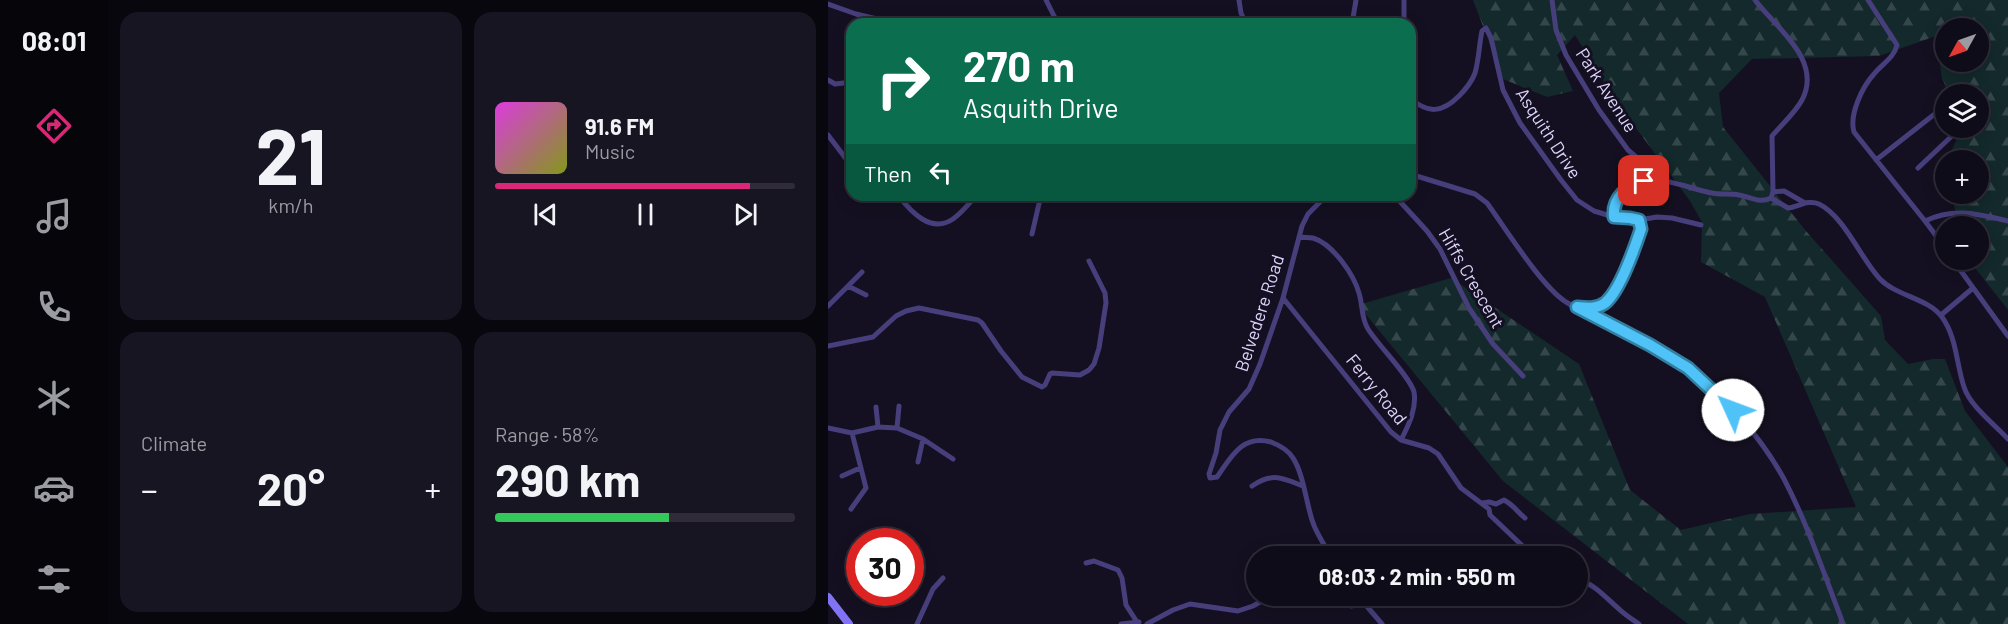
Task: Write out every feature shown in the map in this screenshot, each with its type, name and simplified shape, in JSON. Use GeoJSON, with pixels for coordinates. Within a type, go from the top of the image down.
{"type":"FeatureCollection","features":[{"type":"Feature","properties":{"kind":"main road"},"geometry":{"type":"LineString","coordinates":[[828,597],[849,624]]}},
{"type":"Feature","properties":{"kind":"street"},"geometry":{"type":"LineString","coordinates":[[1046,0],[1055,18]]}},
{"type":"Feature","properties":{"kind":"street"},"geometry":{"type":"LineString","coordinates":[[1239,0],[1243,18]]}},
{"type":"Feature","properties":{"kind":"street"},"geometry":{"type":"LineString","coordinates":[[1353,18],[1356,0]]}},
{"type":"Feature","properties":{"kind":"street"},"geometry":{"type":"LineString","coordinates":[[1404,0],[1404,18]]}},
{"type":"Feature","properties":{"kind":"street","name":"Park Avenue"},"geometry":{"type":"LineString","coordinates":[[1552,0],[1556,30],[1566,55],[1590,95],[1628,150],[1664,180]]}},
{"type":"Feature","properties":{"kind":"street"},"geometry":{"type":"LineString","coordinates":[[1755,0],[1802,56],[1808,72],[1803,99],[1772,136],[1772,195]]}},
{"type":"Feature","properties":{"kind":"street"},"geometry":{"type":"LineString","coordinates":[[1868,0],[1897,45],[1895,54],[1865,84],[1852,124],[1854,132],[1935,234]]}},
{"type":"Feature","properties":{"kind":"street"},"geometry":{"type":"LineString","coordinates":[[828,4],[873,18]]}},
{"type":"Feature","properties":{"kind":"street","name":"Asquith Drive"},"geometry":{"type":"LineString","coordinates":[[1416,103],[1429,109],[1439,110],[1449,106],[1464,91],[1474,75],[1482,31],[1486,28],[1491,38],[1503,90],[1520,123],[1577,200],[1594,211],[1614,217],[1639,220],[1666,217],[1701,225]]}},
{"type":"Feature","properties":{"kind":"street"},"geometry":{"type":"LineString","coordinates":[[828,80],[834,84],[846,83]]}},
{"type":"Feature","properties":{"kind":"street"},"geometry":{"type":"LineString","coordinates":[[1876,160],[1935,114]]}},
{"type":"Feature","properties":{"kind":"street"},"geometry":{"type":"LineString","coordinates":[[828,135],[846,159]]}},
{"type":"Feature","properties":{"kind":"street"},"geometry":{"type":"LineString","coordinates":[[1918,168],[1951,138]]}},
{"type":"Feature","properties":{"kind":"street"},"geometry":{"type":"LineString","coordinates":[[1416,176],[1475,194],[1482,199],[1550,288],[1565,301],[1650,345],[1688,368],[1733,410],[1764,448],[1783,478],[1807,531],[1842,624]]}},
{"type":"Feature","properties":{"kind":"street"},"geometry":{"type":"LineString","coordinates":[[1614,217],[1613,208],[1618,198],[1627,188],[1644,181],[1664,180],[1711,193],[1740,195],[1764,201],[1772,195],[1784,192],[1805,203],[1820,205],[1836,219],[1871,269],[1885,283],[1941,315],[1954,341],[1968,397],[2008,439]]}},
{"type":"Feature","properties":{"kind":"street"},"geometry":{"type":"LineString","coordinates":[[1772,195],[1788,208],[1805,203]]}},
{"type":"Feature","properties":{"kind":"street"},"geometry":{"type":"LineString","coordinates":[[903,201],[919,218],[927,223],[935,224],[954,218],[971,201]]}},
{"type":"Feature","properties":{"kind":"street"},"geometry":{"type":"LineString","coordinates":[[1032,234],[1040,201]]}},
{"type":"Feature","properties":{"kind":"street","name":"Belvedere Road"},"geometry":{"type":"LineString","coordinates":[[1321,201],[1308,214],[1283,298],[1249,389],[1229,412],[1220,430],[1209,474],[1210,478],[1217,477],[1230,456],[1242,446],[1255,441],[1267,441],[1278,445],[1293,457],[1312,523],[1326,546]]}},
{"type":"Feature","properties":{"kind":"street","name":"Hiffs Crescent"},"geometry":{"type":"LineString","coordinates":[[1400,201],[1440,249],[1469,308],[1493,344],[1523,376]]}},
{"type":"Feature","properties":{"kind":"street"},"geometry":{"type":"LineString","coordinates":[[1926,221],[1951,212],[2008,221]]}},
{"type":"Feature","properties":{"kind":"street"},"geometry":{"type":"LineString","coordinates":[[1577,307],[1593,308],[1604,303],[1611,295],[1633,252],[1641,229],[1639,220]]}},
{"type":"Feature","properties":{"kind":"street"},"geometry":{"type":"LineString","coordinates":[[1300,237],[1313,238],[1325,243],[1351,274],[1359,294],[1366,327],[1414,391],[1414,408],[1401,441]]}},
{"type":"Feature","properties":{"kind":"street"},"geometry":{"type":"LineString","coordinates":[[828,346],[873,337],[896,316],[906,310],[919,308],[978,320],[1022,377],[1042,387],[1052,373],[1080,375],[1094,364],[1099,348],[1106,303],[1104,293],[1089,261]]}},
{"type":"Feature","properties":{"kind":"street"},"geometry":{"type":"LineString","coordinates":[[1960,270],[2008,336]]}},
{"type":"Feature","properties":{"kind":"street"},"geometry":{"type":"LineString","coordinates":[[828,306],[862,272]]}},
{"type":"Feature","properties":{"kind":"street"},"geometry":{"type":"LineString","coordinates":[[848,286],[866,295]]}},
{"type":"Feature","properties":{"kind":"street"},"geometry":{"type":"LineString","coordinates":[[1941,315],[1973,288]]}},
{"type":"Feature","properties":{"kind":"street","name":"Ferry Road"},"geometry":{"type":"LineString","coordinates":[[1283,298],[1391,432],[1401,441],[1429,448],[1438,454],[1461,488],[1489,508],[1490,515],[1523,546]]}},
{"type":"Feature","properties":{"kind":"street"},"geometry":{"type":"LineString","coordinates":[[897,428],[899,406]]}},
{"type":"Feature","properties":{"kind":"street"},"geometry":{"type":"LineString","coordinates":[[876,407],[878,427]]}},
{"type":"Feature","properties":{"kind":"street"},"geometry":{"type":"LineString","coordinates":[[828,428],[852,434],[878,427],[897,428],[923,439],[953,459]]}},
{"type":"Feature","properties":{"kind":"street"},"geometry":{"type":"LineString","coordinates":[[851,509],[866,488],[852,434]]}},
{"type":"Feature","properties":{"kind":"street"},"geometry":{"type":"LineString","coordinates":[[918,462],[923,439]]}},
{"type":"Feature","properties":{"kind":"street"},"geometry":{"type":"LineString","coordinates":[[842,476],[860,468]]}},
{"type":"Feature","properties":{"kind":"street"},"geometry":{"type":"LineString","coordinates":[[1252,486],[1262,479],[1272,477],[1303,486]]}},
{"type":"Feature","properties":{"kind":"street"},"geometry":{"type":"LineString","coordinates":[[1482,503],[1496,504],[1504,500],[1513,505],[1518,514],[1525,518]]}},
{"type":"Feature","properties":{"kind":"street"},"geometry":{"type":"LineString","coordinates":[[1086,563],[1094,561],[1118,570],[1122,579],[1126,605],[1137,622]]}},
{"type":"Feature","properties":{"kind":"street"},"geometry":{"type":"LineString","coordinates":[[917,624],[933,590],[943,578]]}},
{"type":"Feature","properties":{"kind":"street"},"geometry":{"type":"LineString","coordinates":[[1588,585],[1639,624]]}},
{"type":"Feature","properties":{"kind":"street"},"geometry":{"type":"LineString","coordinates":[[1121,624],[1137,622],[1147,624],[1190,604],[1238,611],[1253,606]]}},
{"type":"Feature","properties":{"kind":"street"},"geometry":{"type":"LineString","coordinates":[[1367,606],[1382,624]]}},
{"type":"Feature","properties":{"kind":"green space"},"geometry":{"type":"Polygon","coordinates":[[[1473,0],[2008,0],[2008,310],[1977,270],[1989,270],[1989,216],[1956,216],[1954,204],[1989,204],[1989,150],[1952,150],[1957,138],[1989,138],[1989,84],[1945,84],[1941,72],[1989,72],[1989,18],[1935,18],[1935,36],[1879,56],[1752,59],[1719,93],[1723,127],[1806,231],[1881,316],[1885,340],[1908,364],[1945,359],[1965,411],[2008,467],[2008,624],[1688,624],[1503,481],[1358,305],[1451,278],[1579,364],[1630,490],[1681,530],[1750,514],[1856,507],[1765,297],[1701,262],[1702,222],[1690,201],[1613,97],[1575,35],[1557,55],[1573,91],[1547,97],[1503,79],[1473,0]]]}},
{"type":"Feature","properties":{"kind":"route"},"geometry":{"type":"LineString","coordinates":[[1644,181],[1627,188],[1613,208],[1614,217],[1639,220],[1641,224],[1633,252],[1619,282],[1604,303],[1593,308],[1577,307],[1650,345],[1688,368],[1733,410]]}}]}
